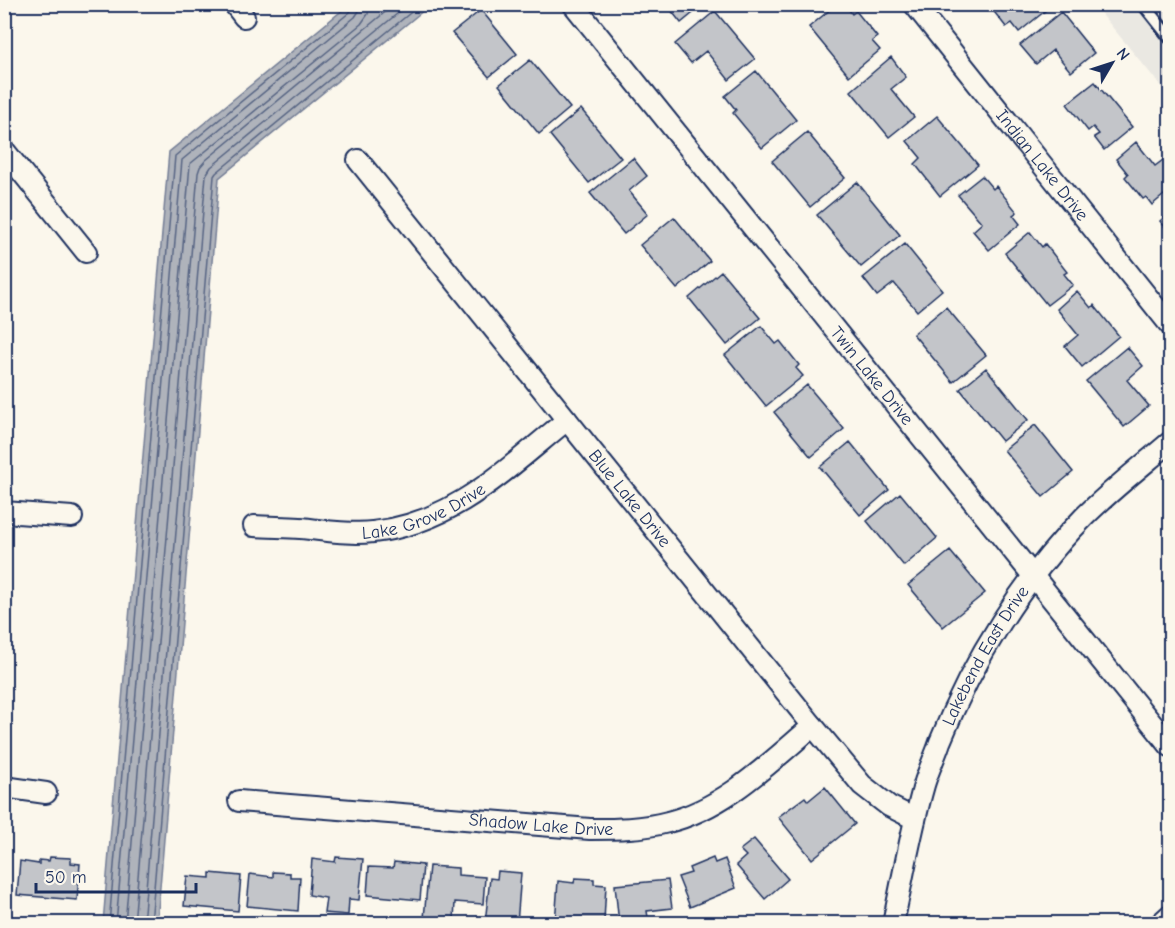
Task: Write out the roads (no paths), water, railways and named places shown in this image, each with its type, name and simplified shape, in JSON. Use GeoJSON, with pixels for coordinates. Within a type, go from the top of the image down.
{"type":"FeatureCollection","features":[{"type":"Feature","properties":{"kind":"street","name":"Twin Lake Drive"},"geometry":{"type":"LineString","coordinates":[[573,4],[1170,746]]}},
{"type":"Feature","properties":{"kind":"street","name":"Indian Lake Drive"},"geometry":{"type":"LineString","coordinates":[[914,4],[1170,325]]}},
{"type":"Feature","properties":{"kind":"street"},"geometry":{"type":"LineString","coordinates":[[4,150],[86,252]]}},
{"type":"Feature","properties":{"kind":"street","name":"Blue Lake Drive"},"geometry":{"type":"LineString","coordinates":[[358,160],[862,785],[889,806],[915,819]]}},
{"type":"Feature","properties":{"kind":"street","name":"Lake Grove Drive"},"geometry":{"type":"LineString","coordinates":[[254,526],[349,533],[372,532],[418,522],[440,514],[481,490],[567,420]]}},
{"type":"Feature","properties":{"kind":"street","name":"Lakebend East Drive"},"geometry":{"type":"LineString","coordinates":[[893,924],[924,783],[952,711],[986,648],[1027,583],[1085,516],[1170,442]]}},
{"type":"Feature","properties":{"kind":"street"},"geometry":{"type":"LineString","coordinates":[[4,512],[72,517]]}},
{"type":"Feature","properties":{"kind":"street","name":"Shadow Lake Drive"},"geometry":{"type":"LineString","coordinates":[[239,801],[590,829],[624,829],[667,823],[707,807],[743,784],[813,726]]}},
{"type":"Feature","properties":{"kind":"street"},"geometry":{"type":"LineString","coordinates":[[4,787],[46,793]]}},
{"type":"Feature","properties":{"kind":"street"},"geometry":{"type":"LineString","coordinates":[[1160,924],[1170,915]]}},
{"type":"Feature","properties":{"kind":"lane"},"geometry":{"type":"LineString","coordinates":[[1143,4],[1170,38]]}},
{"type":"Feature","properties":{"kind":"water"},"geometry":{"type":"Polygon","coordinates":[[[350,4],[430,5],[219,178],[157,923],[103,923],[169,152],[350,4]]]}}]}
